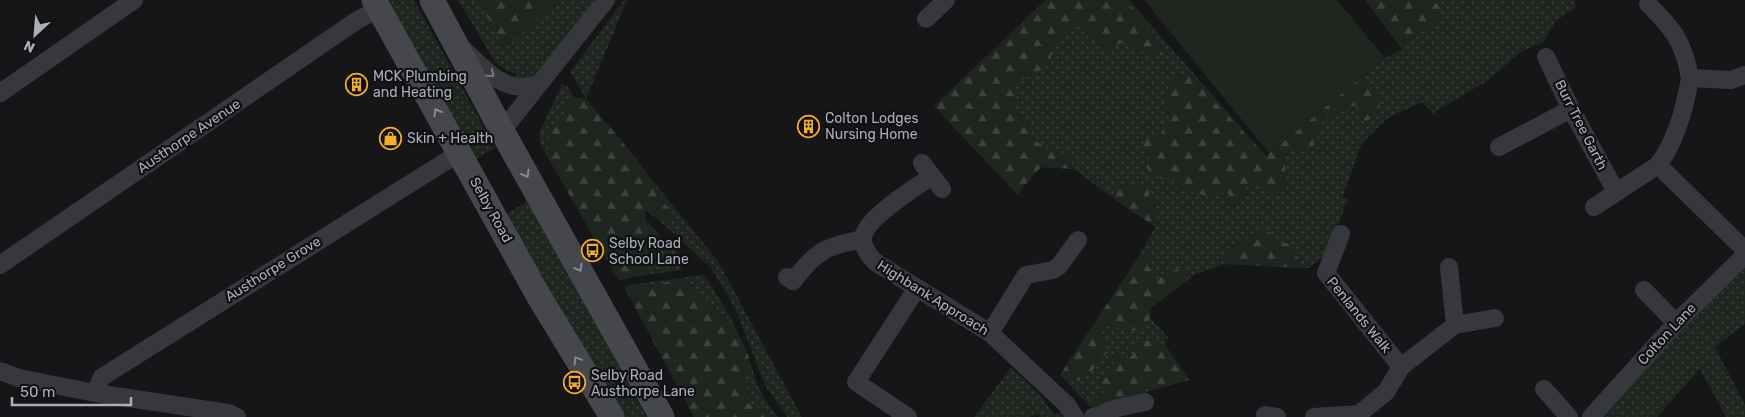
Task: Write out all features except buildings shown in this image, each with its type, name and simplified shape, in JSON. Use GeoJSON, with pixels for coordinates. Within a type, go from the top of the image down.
{"type":"FeatureCollection","features":[{"type":"Feature","properties":{"kind":"main road"},"geometry":{"type":"LineString","coordinates":[[432,0],[502,131],[662,417]]}},
{"type":"Feature","properties":{"kind":"main road","name":"Selby Road"},"geometry":{"type":"LineString","coordinates":[[377,4],[538,295],[612,417]]}},
{"type":"Feature","properties":{"kind":"street"},"geometry":{"type":"LineString","coordinates":[[0,93],[134,0]]}},
{"type":"Feature","properties":{"kind":"street"},"geometry":{"type":"LineString","coordinates":[[502,131],[606,0]]}},
{"type":"Feature","properties":{"kind":"street"},"geometry":{"type":"LineString","coordinates":[[926,19],[946,0]]}},
{"type":"Feature","properties":{"kind":"street","name":"Austhorpe Avenue"},"geometry":{"type":"LineString","coordinates":[[0,265],[348,27],[377,4]]}},
{"type":"Feature","properties":{"kind":"street"},"geometry":{"type":"LineString","coordinates":[[1594,207],[1658,165],[1665,156],[1674,136],[1688,92],[1690,78],[1684,52],[1675,33],[1648,4]]}},
{"type":"Feature","properties":{"kind":"street"},"geometry":{"type":"LineString","coordinates":[[455,42],[494,78],[507,84],[526,88],[539,84]]}},
{"type":"Feature","properties":{"kind":"street","name":"Burr Tree Garth"},"geometry":{"type":"LineString","coordinates":[[1546,57],[1616,192]]}},
{"type":"Feature","properties":{"kind":"street"},"geometry":{"type":"LineString","coordinates":[[1690,78],[1731,80],[1745,75]]}},
{"type":"Feature","properties":{"kind":"street"},"geometry":{"type":"LineString","coordinates":[[1499,147],[1572,109]]}},
{"type":"Feature","properties":{"kind":"street","name":"Austhorpe Grove"},"geometry":{"type":"LineString","coordinates":[[96,393],[102,377],[459,153]]}},
{"type":"Feature","properties":{"kind":"street"},"geometry":{"type":"LineString","coordinates":[[1658,165],[1745,250]]}},
{"type":"Feature","properties":{"kind":"street"},"geometry":{"type":"LineString","coordinates":[[787,277],[793,282],[804,266],[820,252],[840,243],[863,239],[866,229],[874,218],[932,176]]}},
{"type":"Feature","properties":{"kind":"street","name":"Penlands Walk"},"geometry":{"type":"LineString","coordinates":[[1341,234],[1326,273],[1401,367]]}},
{"type":"Feature","properties":{"kind":"street"},"geometry":{"type":"LineString","coordinates":[[990,333],[1026,275],[1053,270],[1059,266],[1077,238]]}},
{"type":"Feature","properties":{"kind":"street","name":"Highbank Approach"},"geometry":{"type":"LineString","coordinates":[[863,239],[868,254],[875,262],[990,333],[1067,405],[1075,417]]}},
{"type":"Feature","properties":{"kind":"street","name":"Colton Lane"},"geometry":{"type":"LineString","coordinates":[[1591,417],[1676,323],[1745,254]]}},
{"type":"Feature","properties":{"kind":"street"},"geometry":{"type":"LineString","coordinates":[[1449,267],[1455,325]]}},
{"type":"Feature","properties":{"kind":"street"},"geometry":{"type":"LineString","coordinates":[[908,417],[856,382],[917,288]]}},
{"type":"Feature","properties":{"kind":"street"},"geometry":{"type":"LineString","coordinates":[[1644,290],[1676,323]]}},
{"type":"Feature","properties":{"kind":"street"},"geometry":{"type":"LineString","coordinates":[[1314,417],[1360,415],[1386,392],[1401,367],[1455,325],[1495,318]]}},
{"type":"Feature","properties":{"kind":"street"},"geometry":{"type":"LineString","coordinates":[[0,371],[19,378],[96,393],[228,413],[237,417]]}},
{"type":"Feature","properties":{"kind":"street"},"geometry":{"type":"LineString","coordinates":[[1544,389],[1569,417]]}},
{"type":"Feature","properties":{"kind":"street"},"geometry":{"type":"LineString","coordinates":[[1093,417],[1118,408],[1144,402]]}},
{"type":"Feature","properties":{"kind":"green space"},"geometry":{"type":"Polygon","coordinates":[[[385,0],[414,0],[495,148],[474,160],[385,0]]]}},
{"type":"Feature","properties":{"kind":"green space"},"geometry":{"type":"Polygon","coordinates":[[[458,0],[478,0],[505,49],[557,0],[596,0],[535,76],[529,79],[515,80],[515,73],[507,71],[495,62],[458,0]]]}},
{"type":"Feature","properties":{"kind":"green space"},"geometry":{"type":"Polygon","coordinates":[[[478,0],[557,0],[505,49],[478,0]]]}},
{"type":"Feature","properties":{"kind":"green space"},"geometry":{"type":"Polygon","coordinates":[[[624,0],[627,0],[586,99],[570,72],[624,0]]]}},
{"type":"Feature","properties":{"kind":"green space"},"geometry":{"type":"Polygon","coordinates":[[[1046,0],[1129,0],[1266,156],[1385,58],[1402,49],[1365,0],[1574,0],[1576,7],[1557,20],[1543,42],[1522,51],[1487,81],[1433,113],[1422,102],[1388,118],[1362,143],[1343,196],[1348,199],[1327,254],[1309,268],[1224,264],[1192,276],[1151,308],[1150,318],[1168,337],[1165,345],[1189,380],[1090,407],[1060,375],[1141,253],[1155,227],[1074,169],[1041,167],[1017,194],[934,106],[1046,0]]]}},
{"type":"Feature","properties":{"kind":"green space"},"geometry":{"type":"Polygon","coordinates":[[[1046,0],[1126,0],[1170,54],[1152,55],[1135,50],[1132,43],[1125,39],[1118,45],[1106,49],[1094,43],[1086,31],[1078,27],[1059,35],[1052,56],[1046,65],[1035,74],[1016,82],[1013,105],[1028,122],[1036,140],[1045,147],[1069,157],[1074,169],[1041,167],[1017,194],[934,106],[1046,0]]]}},
{"type":"Feature","properties":{"kind":"green space"},"geometry":{"type":"Polygon","coordinates":[[[1144,0],[1337,0],[1385,58],[1269,153],[1144,0]]]}},
{"type":"Feature","properties":{"kind":"green space"},"geometry":{"type":"Polygon","coordinates":[[[1365,0],[1433,0],[1442,10],[1438,21],[1429,31],[1418,33],[1414,40],[1403,49],[1365,0]]]}},
{"type":"Feature","properties":{"kind":"green space"},"geometry":{"type":"Polygon","coordinates":[[[1189,74],[1266,156],[1362,77],[1371,83],[1382,98],[1377,116],[1365,121],[1355,105],[1324,119],[1313,147],[1298,150],[1290,148],[1284,156],[1286,177],[1283,190],[1271,194],[1257,183],[1245,187],[1246,199],[1234,207],[1226,202],[1229,194],[1225,192],[1212,197],[1193,193],[1188,189],[1179,189],[1174,184],[1174,177],[1162,179],[1149,173],[1147,165],[1149,158],[1144,153],[1142,145],[1147,139],[1161,134],[1163,128],[1173,117],[1174,114],[1167,108],[1163,99],[1173,77],[1189,74]]]}},
{"type":"Feature","properties":{"kind":"green space"},"geometry":{"type":"Polygon","coordinates":[[[562,84],[568,87],[574,97],[547,140],[551,163],[540,143],[540,131],[562,84]]]}},
{"type":"Feature","properties":{"kind":"green space"},"geometry":{"type":"Polygon","coordinates":[[[574,97],[586,99],[648,174],[667,206],[671,220],[659,220],[645,210],[646,222],[660,237],[662,247],[654,265],[637,276],[619,281],[551,163],[547,140],[574,97]]]}},
{"type":"Feature","properties":{"kind":"green space"},"geometry":{"type":"Polygon","coordinates":[[[652,180],[718,261],[802,417],[787,417],[766,387],[735,308],[711,268],[659,220],[671,219],[652,180]]]}},
{"type":"Feature","properties":{"kind":"green space"},"geometry":{"type":"Polygon","coordinates":[[[1127,182],[1136,187],[1144,185],[1150,189],[1149,195],[1155,207],[1153,216],[1158,218],[1159,224],[1156,227],[1111,197],[1118,185],[1127,182]]]}},
{"type":"Feature","properties":{"kind":"green space"},"geometry":{"type":"Polygon","coordinates":[[[528,201],[647,417],[620,417],[504,215],[528,201]]]}},
{"type":"Feature","properties":{"kind":"green space"},"geometry":{"type":"Polygon","coordinates":[[[1259,231],[1269,232],[1276,236],[1276,243],[1288,243],[1297,258],[1300,268],[1224,264],[1233,248],[1248,236],[1259,231]]]}},
{"type":"Feature","properties":{"kind":"green space"},"geometry":{"type":"Polygon","coordinates":[[[660,236],[685,259],[680,270],[634,277],[646,271],[662,244],[660,236]]]}},
{"type":"Feature","properties":{"kind":"green space"},"geometry":{"type":"Polygon","coordinates":[[[1141,253],[1148,255],[1151,261],[1147,266],[1154,270],[1153,279],[1158,280],[1164,273],[1178,269],[1192,276],[1151,308],[1149,323],[1138,330],[1128,331],[1106,324],[1103,330],[1107,353],[1087,376],[1076,381],[1069,380],[1060,375],[1141,253]]]}},
{"type":"Feature","properties":{"kind":"green space"},"geometry":{"type":"Polygon","coordinates":[[[1745,268],[1745,324],[1715,347],[1745,405],[1745,417],[1726,417],[1700,369],[1657,417],[1603,417],[1680,330],[1745,268]]]}},
{"type":"Feature","properties":{"kind":"green space"},"geometry":{"type":"Polygon","coordinates":[[[703,275],[732,320],[722,315],[703,295],[683,280],[652,284],[641,289],[635,284],[703,275]]]}},
{"type":"Feature","properties":{"kind":"green space"},"geometry":{"type":"Polygon","coordinates":[[[683,280],[703,295],[722,315],[732,320],[749,357],[747,374],[742,385],[748,391],[747,403],[756,406],[769,417],[694,417],[624,287],[635,284],[641,289],[652,284],[683,280]]]}},
{"type":"Feature","properties":{"kind":"green space"},"geometry":{"type":"Polygon","coordinates":[[[1149,340],[1165,345],[1189,380],[1090,407],[1091,403],[1105,391],[1101,384],[1112,369],[1114,357],[1123,355],[1129,359],[1133,354],[1131,346],[1149,340]]]}},
{"type":"Feature","properties":{"kind":"green space"},"geometry":{"type":"Polygon","coordinates":[[[749,357],[759,389],[778,417],[769,417],[756,406],[747,404],[748,391],[742,385],[747,374],[749,357]]]}},
{"type":"Feature","properties":{"kind":"green space"},"geometry":{"type":"Polygon","coordinates":[[[1011,367],[1041,396],[1054,415],[1061,412],[1064,417],[1040,417],[1037,415],[1028,417],[974,417],[1011,367]]]}},
{"type":"Feature","properties":{"kind":"place","name":"MCK Plumbing and Heating"},"geometry":{"type":"Point","coordinates":[357,84]}},
{"type":"Feature","properties":{"kind":"place","name":"Colton Lodges Nursing Home"},"geometry":{"type":"Point","coordinates":[809,126]}},
{"type":"Feature","properties":{"kind":"place","name":"Skin + Health"},"geometry":{"type":"Point","coordinates":[391,138]}},
{"type":"Feature","properties":{"kind":"place","name":"Selby Road School Lane"},"geometry":{"type":"Point","coordinates":[593,251]}},
{"type":"Feature","properties":{"kind":"place","name":"Selby Road Austhorpe Lane"},"geometry":{"type":"Point","coordinates":[575,383]}}]}
